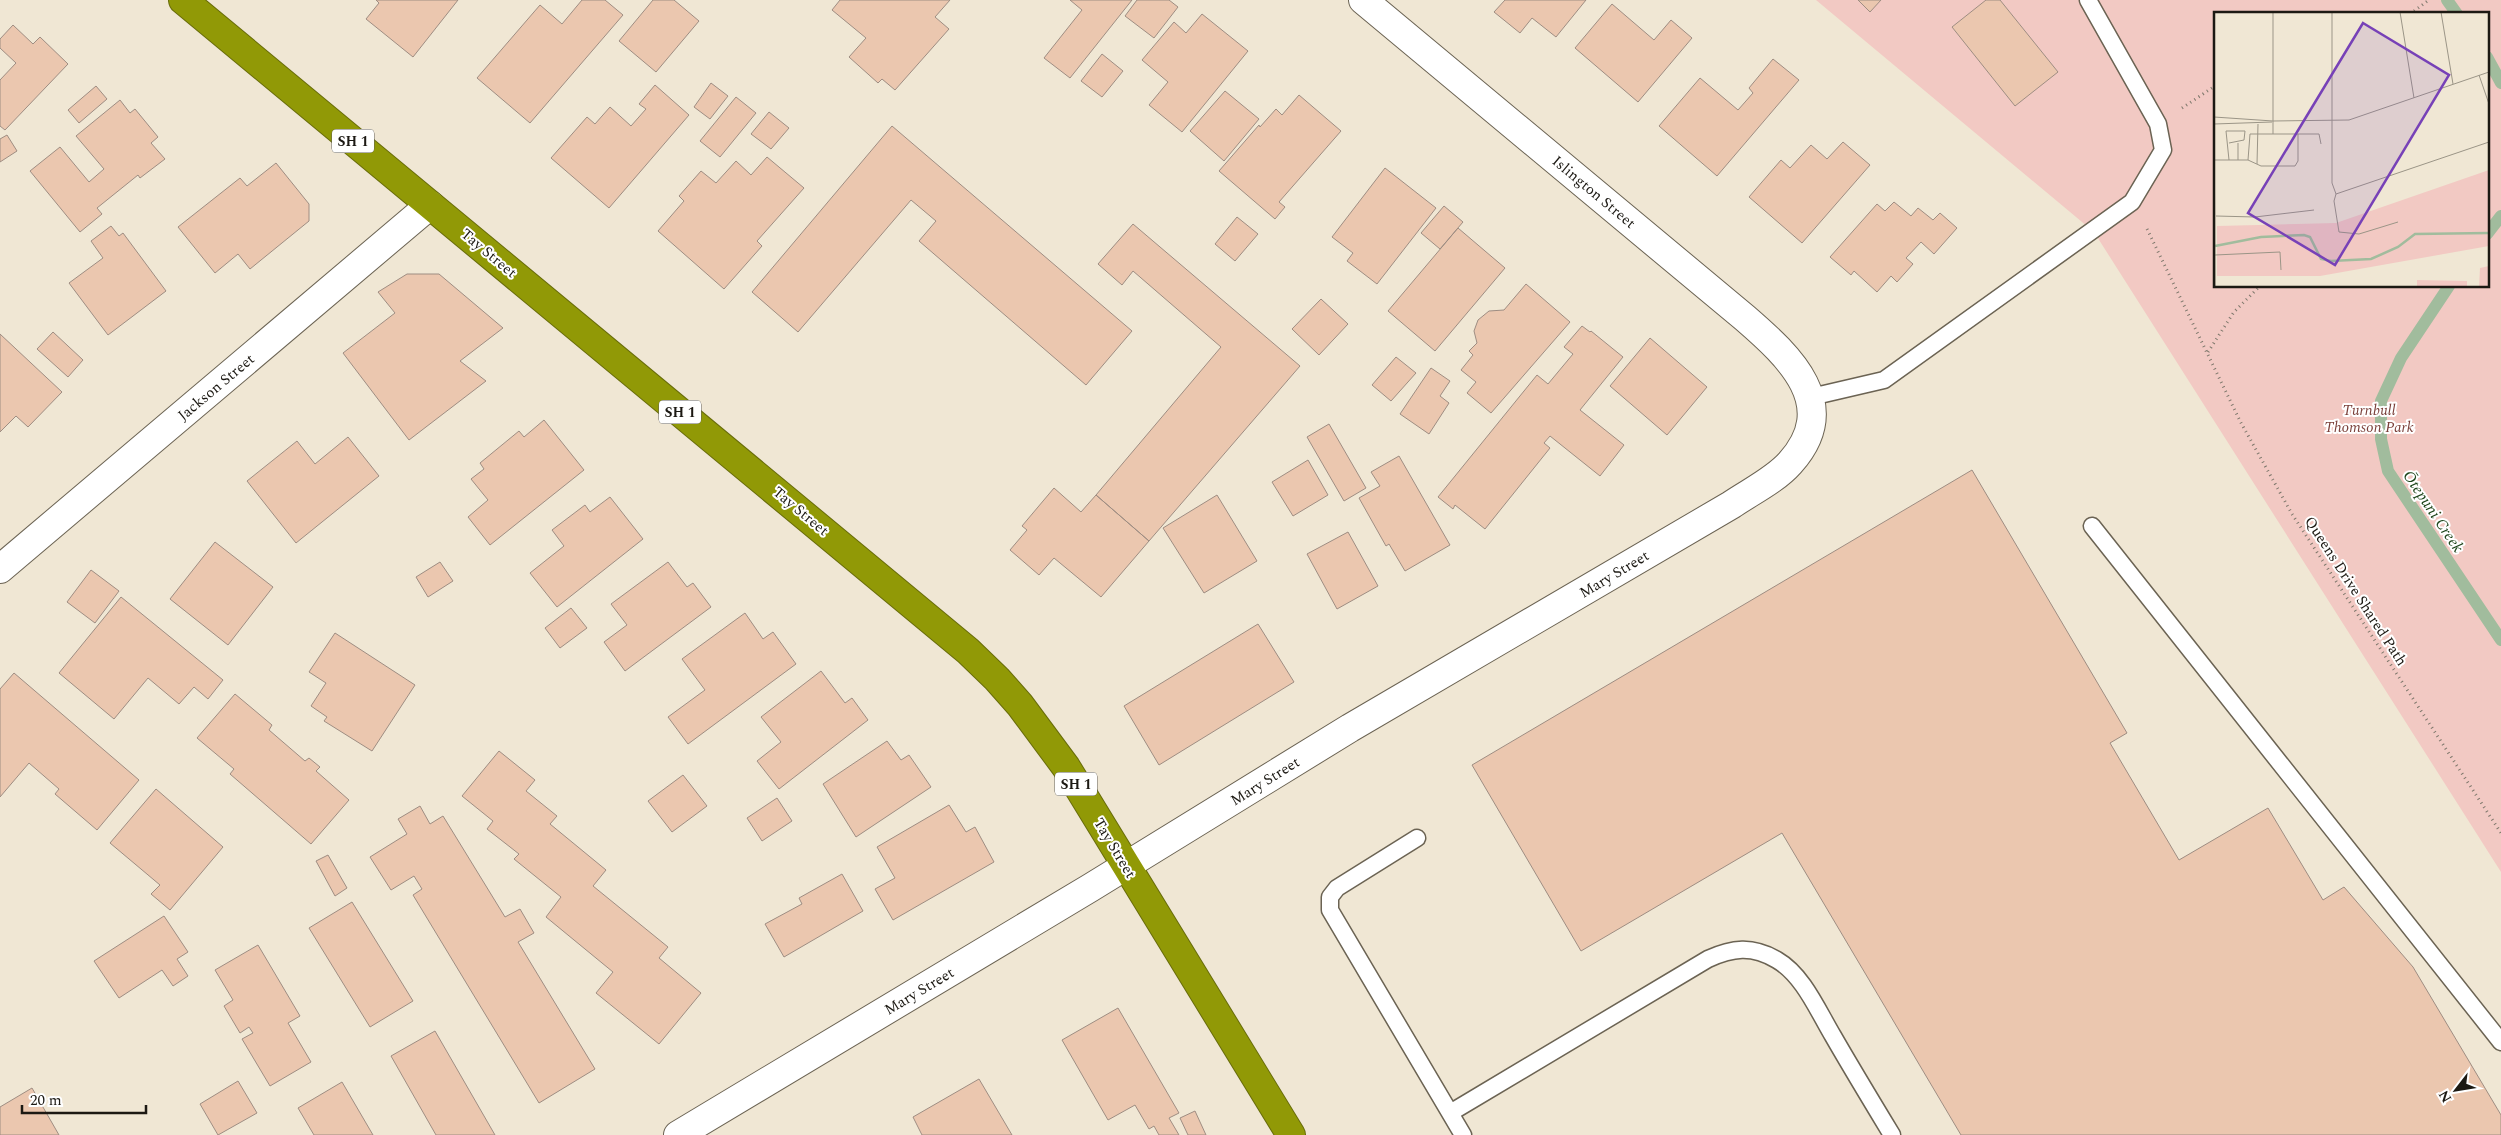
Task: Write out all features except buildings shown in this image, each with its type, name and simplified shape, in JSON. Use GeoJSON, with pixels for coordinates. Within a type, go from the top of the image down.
{"type":"FeatureCollection","features":[{"type":"Feature","properties":{"kind":"highway","name":"Tay Street"},"geometry":{"type":"LineString","coordinates":[[183,0],[874,572],[997,679],[1045,736],[1291,1135]]}},
{"type":"Feature","properties":{"kind":"street","name":"Islington Street"},"geometry":{"type":"LineString","coordinates":[[1363,0],[1771,340],[1788,357],[1802,377],[1810,397]]}},
{"type":"Feature","properties":{"kind":"street","name":"Jackson Street"},"geometry":{"type":"LineString","coordinates":[[0,569],[430,205]]}},
{"type":"Feature","properties":{"kind":"street","name":"Mary Street"},"geometry":{"type":"LineString","coordinates":[[678,1135],[1126,866],[1350,728],[1761,486],[1789,464],[1805,444],[1812,417],[1810,397]]}},
{"type":"Feature","properties":{"kind":"lane"},"geometry":{"type":"LineString","coordinates":[[1810,397],[1884,380],[2132,202],[2163,150],[2158,124],[2088,0]]}},
{"type":"Feature","properties":{"kind":"lane"},"geometry":{"type":"LineString","coordinates":[[2092,526],[2501,1042]]}},
{"type":"Feature","properties":{"kind":"lane"},"geometry":{"type":"LineString","coordinates":[[1417,838],[1337,888],[1330,897],[1330,910],[1463,1135]]}},
{"type":"Feature","properties":{"kind":"lane"},"geometry":{"type":"LineString","coordinates":[[1450,1113],[1708,959],[1727,950],[1746,950],[1760,952],[1778,960],[1799,981],[1892,1135]]}},
{"type":"Feature","properties":{"kind":"path"},"geometry":{"type":"LineString","coordinates":[[2413,12],[2429,0]]}},
{"type":"Feature","properties":{"kind":"path"},"geometry":{"type":"LineString","coordinates":[[2158,124],[2214,87]]}},
{"type":"Feature","properties":{"kind":"path","name":"Queens Drive Shared Path"},"geometry":{"type":"LineString","coordinates":[[2132,202],[2176,286],[2240,421],[2292,514],[2501,833]]}},
{"type":"Feature","properties":{"kind":"path"},"geometry":{"type":"LineString","coordinates":[[2207,353],[2234,312],[2258,288]]}},
{"type":"Feature","properties":{"kind":"green space","name":"Turnbull Thomson Park"},"geometry":{"type":"Polygon","coordinates":[[[1816,0],[2501,0],[2501,872],[2094,232],[1816,0]]]}},
{"type":"Feature","properties":{"kind":"waterway","name":"Ōtepuni Creek"},"geometry":{"type":"LineString","coordinates":[[2447,0],[2456,12]]}},
{"type":"Feature","properties":{"kind":"waterway","name":"Ōtepuni Creek"},"geometry":{"type":"LineString","coordinates":[[2488,59],[2501,83]]}},
{"type":"Feature","properties":{"kind":"waterway","name":"Ōtepuni Creek"},"geometry":{"type":"LineString","coordinates":[[2488,233],[2501,216]]}},
{"type":"Feature","properties":{"kind":"waterway","name":"Ōtepuni Creek"},"geometry":{"type":"LineString","coordinates":[[2448,288],[2401,358],[2381,401],[2381,439],[2388,471],[2501,640]]}}]}
